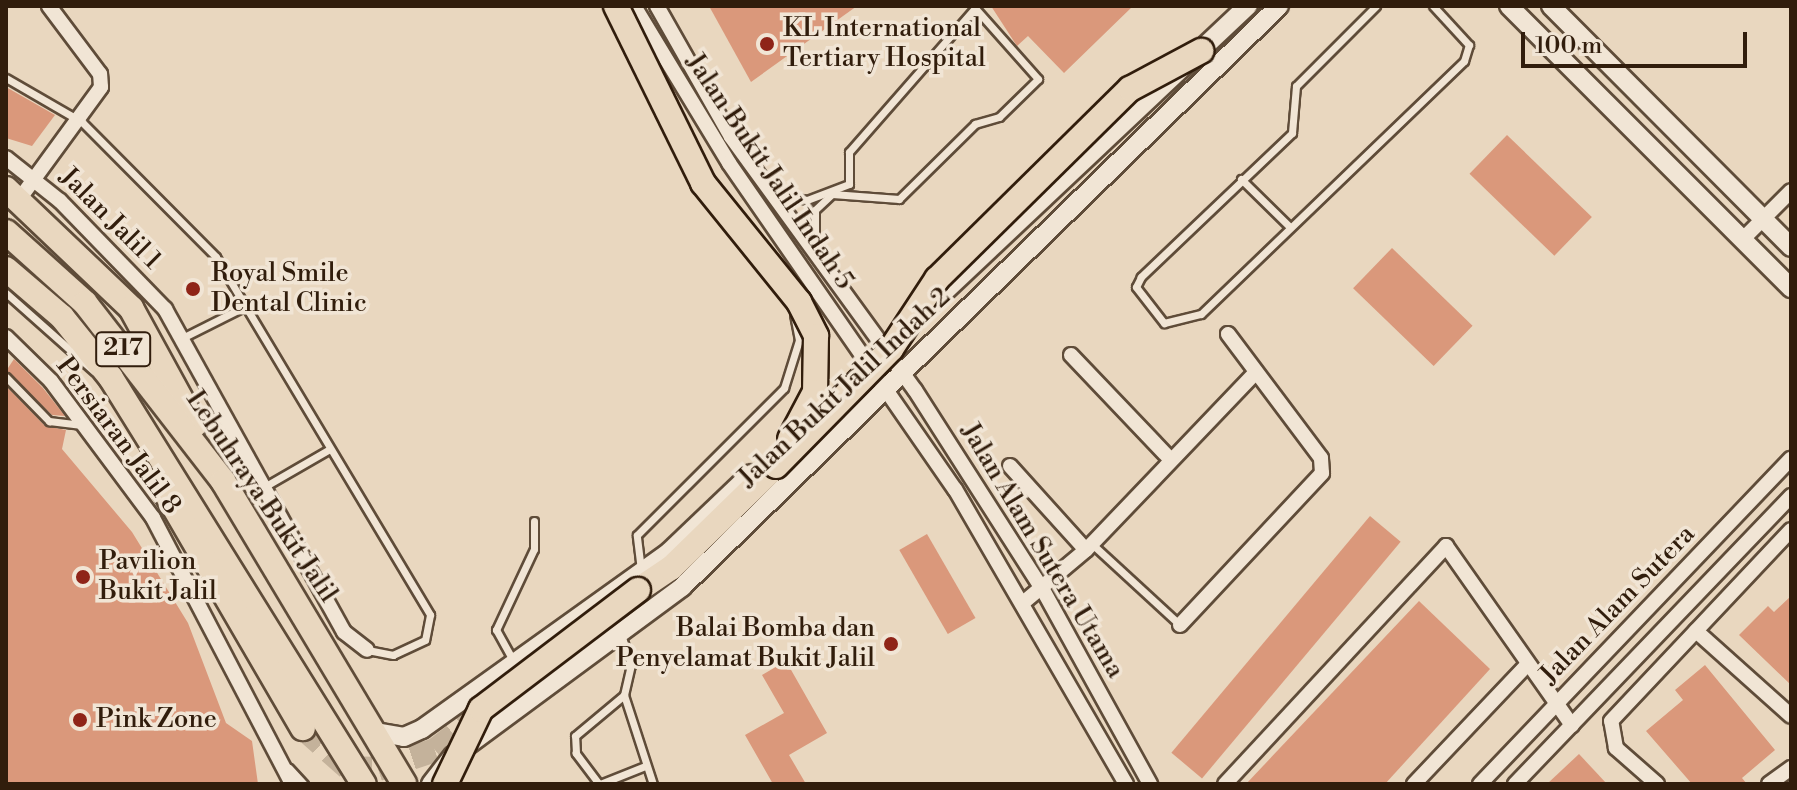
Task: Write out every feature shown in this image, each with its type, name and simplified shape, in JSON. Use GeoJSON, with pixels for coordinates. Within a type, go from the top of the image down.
{"type":"FeatureCollection","features":[{"type":"Feature","properties":{"kind":"highway"},"geometry":{"type":"LineString","coordinates":[[616,6],[703,183],[799,302],[816,336],[815,392],[776,466]]}},
{"type":"Feature","properties":{"kind":"highway"},"geometry":{"type":"LineString","coordinates":[[445,784],[481,709],[671,568],[891,349],[937,279],[1130,89],[1201,51]]}},
{"type":"Feature","properties":{"kind":"highway"},"geometry":{"type":"LineString","coordinates":[[12,195],[131,308],[223,481]]}},
{"type":"Feature","properties":{"kind":"highway","name":"Lebuhraya Bukit Jalil"},"geometry":{"type":"LineString","coordinates":[[6,232],[85,303],[223,481],[376,732],[404,784]]}},
{"type":"Feature","properties":{"kind":"highway","name":"217"},"geometry":{"type":"LineString","coordinates":[[6,269],[62,317],[111,378],[364,784]]}},
{"type":"Feature","properties":{"kind":"highway"},"geometry":{"type":"LineString","coordinates":[[111,378],[119,415],[303,728]]}},
{"type":"Feature","properties":{"kind":"street"},"geometry":{"type":"LineString","coordinates":[[12,195],[36,181],[82,122],[102,80],[49,6]]}},
{"type":"Feature","properties":{"kind":"street","name":"Jalan Bukit Jalil Indah 5"},"geometry":{"type":"LineString","coordinates":[[634,6],[729,163],[886,385]]}},
{"type":"Feature","properties":{"kind":"street","name":"Jalan Bukit Jalil Indah 5"},"geometry":{"type":"LineString","coordinates":[[657,6],[744,155],[885,348]]}},
{"type":"Feature","properties":{"kind":"street","name":"Jalan Bukit Jalil Indah 2"},"geometry":{"type":"LineString","coordinates":[[376,732],[404,737],[422,729],[641,572],[885,348],[1248,6]]}},
{"type":"Feature","properties":{"kind":"street","name":"Jalan Bukit Jalil Indah 2"},"geometry":{"type":"LineString","coordinates":[[431,784],[453,756],[682,587],[886,385],[1279,6]]}},
{"type":"Feature","properties":{"kind":"street"},"geometry":{"type":"LineString","coordinates":[[1509,6],[1622,125],[1791,288]]}},
{"type":"Feature","properties":{"kind":"street"},"geometry":{"type":"LineString","coordinates":[[1551,6],[1644,104],[1791,247]]}},
{"type":"Feature","properties":{"kind":"street"},"geometry":{"type":"LineString","coordinates":[[1622,125],[1644,104]]}},
{"type":"Feature","properties":{"kind":"street","name":"Jalan Jalil 1"},"geometry":{"type":"LineString","coordinates":[[6,158],[36,181],[131,272],[182,338],[344,632],[367,650]]}},
{"type":"Feature","properties":{"kind":"street"},"geometry":{"type":"LineString","coordinates":[[1742,240],[1791,191]]}},
{"type":"Feature","properties":{"kind":"street"},"geometry":{"type":"LineString","coordinates":[[1180,625],[1322,473],[1321,458],[1228,334]]}},
{"type":"Feature","properties":{"kind":"street","name":"Persiaran Jalil 8"},"geometry":{"type":"LineString","coordinates":[[6,337],[84,425],[153,518],[275,754],[300,783]]}},
{"type":"Feature","properties":{"kind":"street","name":"Jalan Alam Sutera Utama"},"geometry":{"type":"LineString","coordinates":[[885,348],[1043,590],[1150,784]]}},
{"type":"Feature","properties":{"kind":"street"},"geometry":{"type":"LineString","coordinates":[[1071,355],[1171,460]]}},
{"type":"Feature","properties":{"kind":"street"},"geometry":{"type":"LineString","coordinates":[[1024,602],[1043,590],[1089,547],[1256,372]]}},
{"type":"Feature","properties":{"kind":"street","name":"Jalan Alam Sutera Utama"},"geometry":{"type":"LineString","coordinates":[[886,385],[1024,602],[1126,784]]}},
{"type":"Feature","properties":{"kind":"street","name":"Jalan Alam Sutera"},"geometry":{"type":"LineString","coordinates":[[1480,784],[1791,459]]}},
{"type":"Feature","properties":{"kind":"street"},"geometry":{"type":"LineString","coordinates":[[1010,466],[1089,547]]}},
{"type":"Feature","properties":{"kind":"street","name":"Jalan Alam Sutera"},"geometry":{"type":"LineString","coordinates":[[1515,784],[1791,496]]}},
{"type":"Feature","properties":{"kind":"street"},"geometry":{"type":"LineString","coordinates":[[1657,784],[1616,748],[1611,721],[1790,533]]}},
{"type":"Feature","properties":{"kind":"street"},"geometry":{"type":"LineString","coordinates":[[993,554],[1013,543]]}},
{"type":"Feature","properties":{"kind":"street"},"geometry":{"type":"LineString","coordinates":[[1225,784],[1446,546],[1467,566],[1527,665],[1572,725]]}},
{"type":"Feature","properties":{"kind":"street"},"geometry":{"type":"LineString","coordinates":[[1696,631],[1791,716]]}},
{"type":"Feature","properties":{"kind":"street"},"geometry":{"type":"LineString","coordinates":[[1414,784],[1527,665]]}},
{"type":"Feature","properties":{"kind":"street"},"geometry":{"type":"LineString","coordinates":[[1769,784],[1791,768]]}},
{"type":"Feature","properties":{"kind":"lane"},"geometry":{"type":"LineString","coordinates":[[1376,6],[1296,86],[1292,133],[1141,277],[1136,287],[1154,314],[1183,323],[1201,314],[1289,226],[1390,140],[1471,53],[1433,6]]}},
{"type":"Feature","properties":{"kind":"lane"},"geometry":{"type":"LineString","coordinates":[[744,155],[786,196],[832,194],[899,199],[975,124],[999,117],[1038,79],[975,8],[849,152],[849,184],[832,194],[815,210],[817,255]]}},
{"type":"Feature","properties":{"kind":"lane"},"geometry":{"type":"LineString","coordinates":[[6,78],[82,122],[216,257],[328,450],[430,615],[425,640],[393,655],[367,650]]}},
{"type":"Feature","properties":{"kind":"lane"},"geometry":{"type":"LineString","coordinates":[[1241,179],[1289,226]]}},
{"type":"Feature","properties":{"kind":"lane"},"geometry":{"type":"LineString","coordinates":[[641,572],[637,535],[784,388],[799,340],[793,308],[707,198]]}},
{"type":"Feature","properties":{"kind":"lane"},"geometry":{"type":"LineString","coordinates":[[6,293],[79,364],[111,378]]}},
{"type":"Feature","properties":{"kind":"lane"},"geometry":{"type":"LineString","coordinates":[[182,338],[246,306]]}},
{"type":"Feature","properties":{"kind":"lane"},"geometry":{"type":"LineString","coordinates":[[6,377],[49,421],[84,425]]}},
{"type":"Feature","properties":{"kind":"lane"},"geometry":{"type":"LineString","coordinates":[[263,487],[328,450]]}},
{"type":"Feature","properties":{"kind":"lane"},"geometry":{"type":"LineString","coordinates":[[515,663],[496,630],[534,549],[534,521]]}},
{"type":"Feature","properties":{"kind":"lane"},"geometry":{"type":"LineString","coordinates":[[1089,547],[1180,625]]}},
{"type":"Feature","properties":{"kind":"lane"},"geometry":{"type":"LineString","coordinates":[[620,633],[631,665],[624,695],[653,784]]}},
{"type":"Feature","properties":{"kind":"lane"},"geometry":{"type":"LineString","coordinates":[[624,695],[575,736],[576,753],[600,784],[645,766]]}},
{"type":"Feature","properties":{"kind":"building","name":"KL International Tertiary Hospital"},"geometry":{"type":"Polygon","coordinates":[[[709,6],[857,6],[751,82],[709,6]]]}},
{"type":"Feature","properties":{"kind":"building"},"geometry":{"type":"Polygon","coordinates":[[[991,6],[1133,6],[1064,73],[1028,36],[1017,46],[991,6]]]}},
{"type":"Feature","properties":{"kind":"building"},"geometry":{"type":"Polygon","coordinates":[[[6,87],[55,115],[32,146],[6,138],[6,87]]]}},
{"type":"Feature","properties":{"kind":"building"},"geometry":{"type":"Polygon","coordinates":[[[1507,135],[1592,217],[1554,256],[1469,174],[1507,135]]]}},
{"type":"Feature","properties":{"kind":"building"},"geometry":{"type":"Polygon","coordinates":[[[1392,248],[1473,326],[1434,366],[1353,288],[1392,248]]]}},
{"type":"Feature","properties":{"kind":"building"},"geometry":{"type":"Polygon","coordinates":[[[14,359],[65,416],[52,415],[6,371],[14,359]]]}},
{"type":"Feature","properties":{"kind":"building","name":"Pavilion Bukit Jalil"},"geometry":{"type":"Polygon","coordinates":[[[6,386],[45,426],[66,430],[62,449],[132,532],[188,623],[226,723],[252,741],[258,784],[6,784],[6,386]]]}},
{"type":"Feature","properties":{"kind":"building"},"geometry":{"type":"Polygon","coordinates":[[[1370,516],[1401,542],[1202,778],[1171,753],[1370,516]]]}},
{"type":"Feature","properties":{"kind":"building"},"geometry":{"type":"Polygon","coordinates":[[[927,534],[976,618],[948,634],[899,550],[927,534]]]}},
{"type":"Feature","properties":{"kind":"building"},"geometry":{"type":"Polygon","coordinates":[[[1791,596],[1791,685],[1739,635],[1768,606],[1774,612],[1791,596]]]}},
{"type":"Feature","properties":{"kind":"building"},"geometry":{"type":"Polygon","coordinates":[[[1419,601],[1490,669],[1385,784],[1246,784],[1419,601]]]}},
{"type":"Feature","properties":{"kind":"building"},"geometry":{"type":"Polygon","coordinates":[[[786,661],[827,733],[789,755],[806,784],[773,784],[745,735],[784,713],[762,675],[786,661]]]}},
{"type":"Feature","properties":{"kind":"building"},"geometry":{"type":"Polygon","coordinates":[[[1705,665],[1775,750],[1742,778],[1747,784],[1692,784],[1646,731],[1683,700],[1675,690],[1705,665]]]}},
{"type":"Feature","properties":{"kind":"building"},"geometry":{"type":"Polygon","coordinates":[[[1579,754],[1607,784],[1547,784],[1579,754]]]}},
{"type":"Feature","properties":{"kind":"tunnel"},"geometry":{"type":"LineString","coordinates":[[303,728],[348,768],[378,769],[435,750],[481,715]]}},
{"type":"Feature","properties":{"kind":"place","name":"KL International Tertiary Hospital"},"geometry":{"type":"Point","coordinates":[767,44]}},
{"type":"Feature","properties":{"kind":"place","name":"Royal Smile Dental Clinic"},"geometry":{"type":"Point","coordinates":[193,289]}},
{"type":"Feature","properties":{"kind":"place","name":"Pavilion Bukit Jalil"},"geometry":{"type":"Point","coordinates":[83,577]}},
{"type":"Feature","properties":{"kind":"place","name":"Balai Bomba dan Penyelamat Bukit Jalil"},"geometry":{"type":"Point","coordinates":[891,644]}},
{"type":"Feature","properties":{"kind":"place","name":"Pink Zone"},"geometry":{"type":"Point","coordinates":[80,720]}}]}
